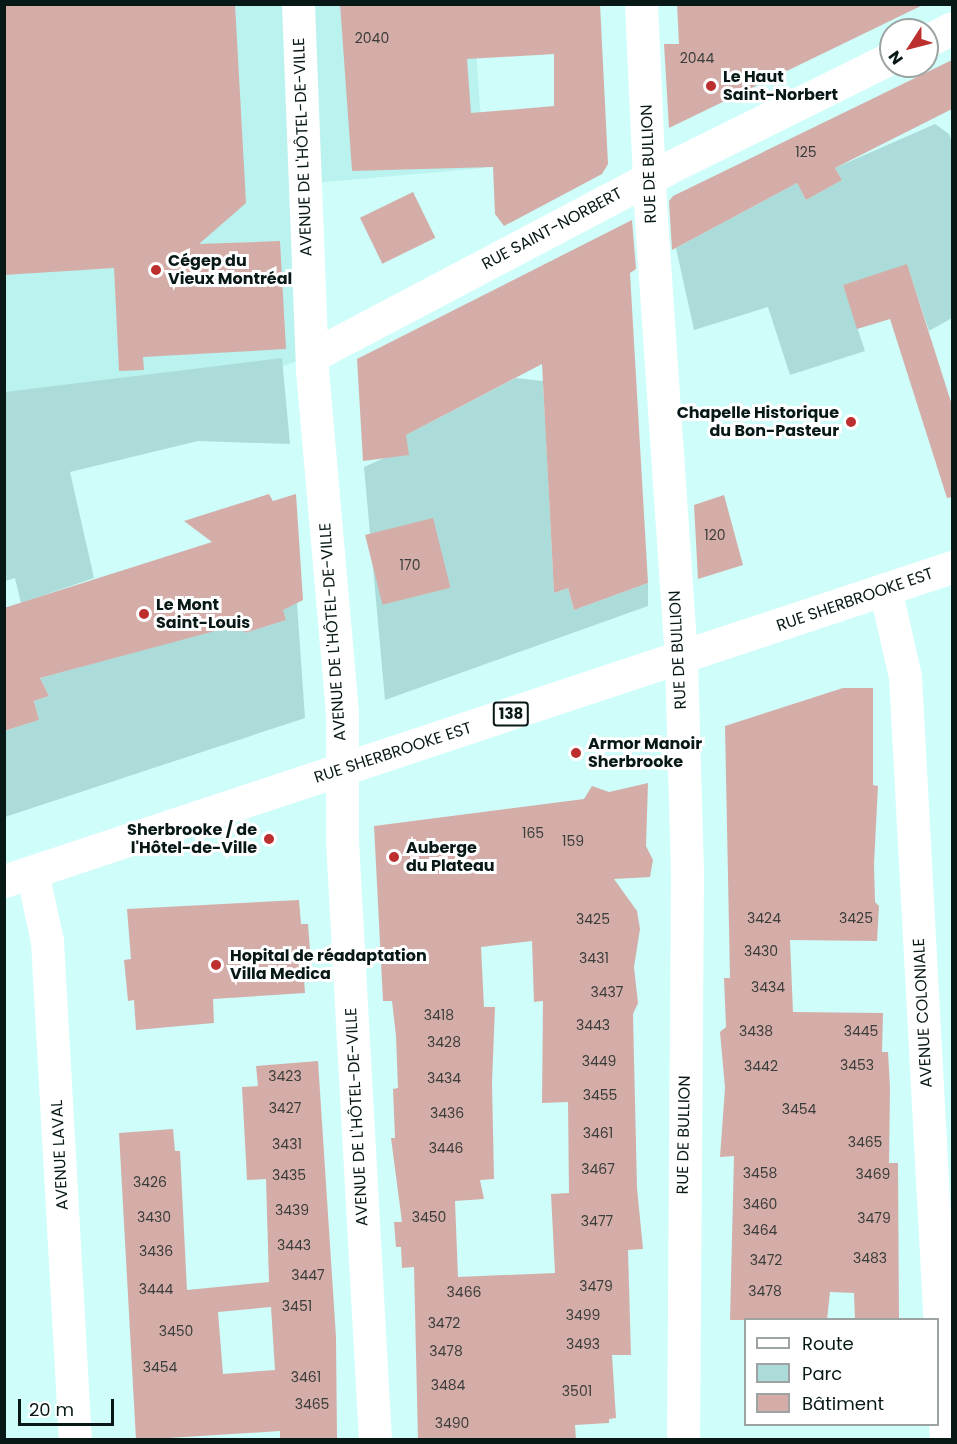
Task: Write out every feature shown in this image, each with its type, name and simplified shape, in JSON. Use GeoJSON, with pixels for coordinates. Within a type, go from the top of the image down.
{"type":"FeatureCollection","features":[{"type":"Feature","properties":{"kind":"street","name":"AVENUE DE L'HÔTEL-DE-VILLE"},"geometry":{"type":"LineString","coordinates":[[298,4],[312,356],[342,713],[342,841],[375,1440]]}},
{"type":"Feature","properties":{"kind":"street","name":"RUE DE BULLION"},"geometry":{"type":"LineString","coordinates":[[641,4],[649,178],[681,659],[687,873],[683,1440]]}},
{"type":"Feature","properties":{"kind":"street","name":"RUE SAINT-NORBERT"},"geometry":{"type":"LineString","coordinates":[[312,356],[649,178],[879,64]]}},
{"type":"Feature","properties":{"kind":"street","name":"RUE SHERBROOKE EST"},"geometry":{"type":"LineString","coordinates":[[18,876],[681,659],[952,567]]}},
{"type":"Feature","properties":{"kind":"street","name":"AVENUE COLONIALE"},"geometry":{"type":"LineString","coordinates":[[885,589],[905,676],[946,1440]]}},
{"type":"Feature","properties":{"kind":"street","name":"AVENUE LAVAL"},"geometry":{"type":"LineString","coordinates":[[18,876],[47,941],[75,1440]]}},
{"type":"Feature","properties":{"kind":"shaded area","name":"Cégep du Vieux Montréal"},"geometry":{"type":"Polygon","coordinates":[[[4,5],[473,5],[484,168],[301,184],[312,356],[5,461],[4,5]]]}},
{"type":"Feature","properties":{"kind":"green space"},"geometry":{"type":"Polygon","coordinates":[[[935,124],[949,134],[952,143],[952,318],[929,331],[907,265],[843,285],[865,351],[790,375],[768,307],[694,330],[676,248],[797,183],[806,200],[842,180],[835,168],[935,124]]]}},
{"type":"Feature","properties":{"kind":"green space"},"geometry":{"type":"Polygon","coordinates":[[[282,358],[290,444],[198,441],[70,472],[94,578],[21,603],[15,578],[5,581],[5,392],[282,358]]]}},
{"type":"Feature","properties":{"kind":"green space"},"geometry":{"type":"Polygon","coordinates":[[[516,378],[543,381],[554,593],[568,588],[574,610],[648,583],[648,606],[385,700],[364,467],[384,458],[406,435],[516,378]]]}},
{"type":"Feature","properties":{"kind":"green space"},"geometry":{"type":"Polygon","coordinates":[[[297,603],[305,718],[5,817],[4,731],[39,720],[34,701],[49,696],[40,678],[241,623],[245,633],[286,620],[282,608],[297,603]]]}},
{"type":"Feature","properties":{"kind":"building"},"geometry":{"type":"Polygon","coordinates":[[[4,4],[235,4],[246,203],[199,244],[280,241],[286,349],[143,357],[144,370],[119,371],[114,268],[4,275],[4,4]]]}},
{"type":"Feature","properties":{"kind":"building"},"geometry":{"type":"Polygon","coordinates":[[[340,4],[600,4],[608,164],[602,174],[504,226],[495,214],[493,167],[352,171],[340,4]],[[554,54],[467,59],[471,113],[554,106],[554,54]]]}},
{"type":"Feature","properties":{"kind":"building","name":"Le Haut Saint-Norbert"},"geometry":{"type":"Polygon","coordinates":[[[677,4],[925,4],[896,18],[879,18],[879,26],[669,128],[664,44],[679,44],[677,4]]]}},
{"type":"Feature","properties":{"kind":"building"},"geometry":{"type":"Polygon","coordinates":[[[952,60],[952,109],[835,168],[842,180],[806,200],[797,183],[672,250],[669,201],[673,196],[915,78],[939,78],[939,66],[952,60]]]}},
{"type":"Feature","properties":{"kind":"building"},"geometry":{"type":"Polygon","coordinates":[[[413,192],[435,238],[382,264],[360,218],[413,192]]]}},
{"type":"Feature","properties":{"kind":"building"},"geometry":{"type":"Polygon","coordinates":[[[632,220],[636,269],[630,273],[648,583],[574,610],[568,588],[554,593],[542,364],[406,435],[409,455],[363,461],[357,359],[632,220]]]}},
{"type":"Feature","properties":{"kind":"building"},"geometry":{"type":"Polygon","coordinates":[[[907,264],[952,405],[952,497],[947,498],[890,319],[857,329],[843,285],[907,264]]]}},
{"type":"Feature","properties":{"kind":"building","name":"Le Mont Saint-Louis"},"geometry":{"type":"Polygon","coordinates":[[[269,494],[273,501],[296,494],[303,600],[283,610],[286,620],[245,633],[241,624],[40,678],[49,696],[34,701],[39,720],[4,731],[4,608],[212,542],[184,521],[269,494]]]}},
{"type":"Feature","properties":{"kind":"building"},"geometry":{"type":"Polygon","coordinates":[[[724,495],[743,565],[698,579],[694,505],[724,495]]]}},
{"type":"Feature","properties":{"kind":"building"},"geometry":{"type":"Polygon","coordinates":[[[433,518],[450,588],[382,605],[365,535],[433,518]]]}},
{"type":"Feature","properties":{"kind":"building"},"geometry":{"type":"Polygon","coordinates":[[[843,688],[873,688],[873,785],[878,786],[874,864],[875,902],[879,906],[877,941],[790,940],[793,1012],[883,1013],[882,1052],[888,1052],[890,1087],[889,1163],[898,1163],[899,1318],[855,1318],[854,1293],[830,1292],[827,1318],[730,1320],[734,1156],[720,1157],[725,1088],[720,1032],[726,1027],[724,978],[730,978],[725,726],[843,688]]]}},
{"type":"Feature","properties":{"kind":"building"},"geometry":{"type":"Polygon","coordinates":[[[648,783],[646,846],[653,860],[650,877],[614,879],[637,911],[640,929],[634,967],[638,1003],[633,1014],[637,1188],[643,1249],[628,1250],[631,1355],[612,1355],[616,1418],[609,1419],[609,1423],[575,1425],[576,1440],[418,1440],[414,1267],[402,1268],[401,1247],[396,1247],[394,1222],[402,1222],[391,1138],[395,1138],[393,1089],[398,1088],[396,1036],[392,1001],[383,1001],[374,826],[584,799],[592,786],[609,792],[648,783]],[[532,941],[481,947],[484,1007],[495,1007],[492,1083],[494,1179],[480,1180],[484,1199],[455,1201],[458,1277],[555,1273],[551,1194],[569,1193],[568,1102],[542,1103],[543,1001],[534,1002],[532,941]]]}},
{"type":"Feature","properties":{"kind":"building","name":"Hopital de réadaptation Villa Medica"},"geometry":{"type":"Polygon","coordinates":[[[299,900],[301,924],[308,924],[311,964],[303,965],[305,993],[213,999],[214,1023],[136,1030],[134,1000],[128,1001],[124,960],[131,959],[127,909],[299,900]]]}},
{"type":"Feature","properties":{"kind":"building"},"geometry":{"type":"Polygon","coordinates":[[[318,1061],[336,1337],[337,1440],[280,1440],[280,1431],[136,1440],[119,1133],[173,1129],[175,1151],[180,1151],[187,1290],[269,1282],[266,1179],[247,1180],[242,1087],[258,1086],[256,1066],[318,1061]],[[271,1307],[218,1312],[223,1374],[275,1370],[271,1307]]]}},
{"type":"Feature","properties":{"kind":"place","name":"Le Haut Saint-Norbert"},"geometry":{"type":"Point","coordinates":[711,86]}},
{"type":"Feature","properties":{"kind":"place","name":"Cégep du Vieux Montréal"},"geometry":{"type":"Point","coordinates":[156,270]}},
{"type":"Feature","properties":{"kind":"place","name":"Chapelle Historique du Bon-Pasteur"},"geometry":{"type":"Point","coordinates":[851,422]}},
{"type":"Feature","properties":{"kind":"place","name":"Le Mont Saint-Louis"},"geometry":{"type":"Point","coordinates":[144,614]}},
{"type":"Feature","properties":{"kind":"place","name":"Armor Manoir Sherbrooke"},"geometry":{"type":"Point","coordinates":[576,753]}},
{"type":"Feature","properties":{"kind":"place","name":"Sherbrooke / de l'Hôtel-de-Ville"},"geometry":{"type":"Point","coordinates":[269,839]}},
{"type":"Feature","properties":{"kind":"place","name":"Auberge du Plateau"},"geometry":{"type":"Point","coordinates":[394,857]}},
{"type":"Feature","properties":{"kind":"place","name":"Hopital de réadaptation Villa Medica"},"geometry":{"type":"Point","coordinates":[216,965]}}]}
